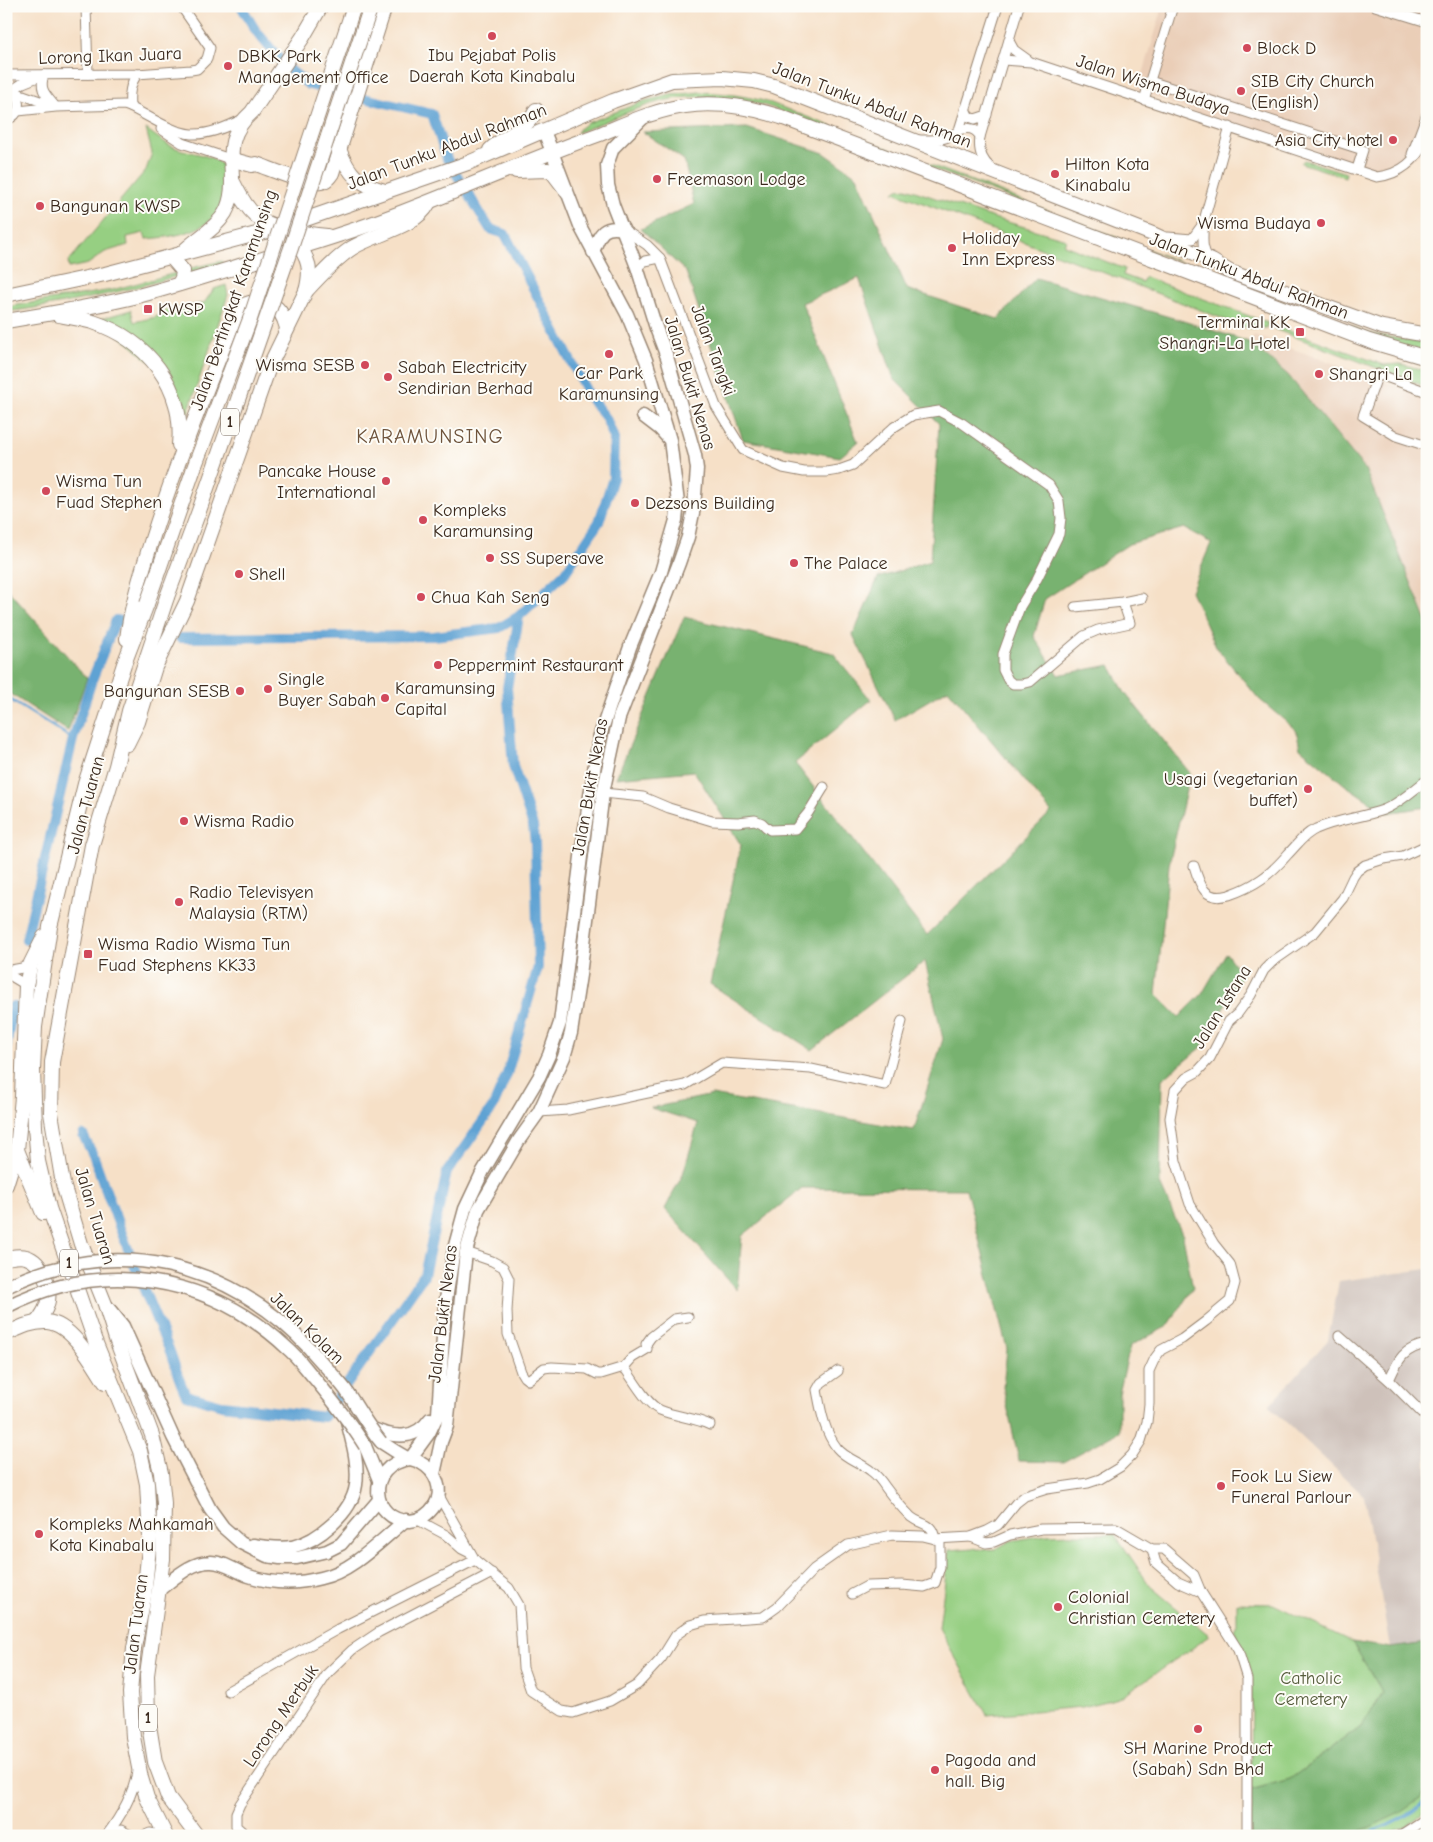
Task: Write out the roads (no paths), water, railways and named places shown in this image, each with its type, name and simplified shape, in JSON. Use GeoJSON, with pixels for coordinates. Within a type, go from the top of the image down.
{"type":"FeatureCollection","features":[{"type":"Feature","properties":{"kind":"main road"},"geometry":{"type":"LineString","coordinates":[[179,284],[183,272],[175,256],[218,224],[224,214],[232,191],[230,159],[234,138],[238,129],[245,118],[252,112],[303,37],[321,6]]}},
{"type":"Feature","properties":{"kind":"main road","name":"Jalan Bertingkat Karamunsing"},"geometry":{"type":"LineString","coordinates":[[147,604],[194,468],[250,319],[354,6]]}},
{"type":"Feature","properties":{"kind":"main road","name":"Jalan Bertingkat Karamunsing"},"geometry":{"type":"LineString","coordinates":[[167,597],[199,512],[291,248],[371,6]]}},
{"type":"Feature","properties":{"kind":"main road"},"geometry":{"type":"LineString","coordinates":[[230,159],[252,165],[256,164],[313,183],[325,181],[332,173],[385,6]]}},
{"type":"Feature","properties":{"kind":"main road","name":"Jalan Tunku Abdul Rahman"},"geometry":{"type":"LineString","coordinates":[[6,295],[105,274],[283,227],[468,163],[613,101],[659,84],[672,80],[722,78],[754,81],[774,86],[994,171],[1155,236],[1212,261],[1230,272],[1382,328],[1427,335]]}},
{"type":"Feature","properties":{"kind":"main road","name":"Jalan Tunku Abdul Rahman"},"geometry":{"type":"LineString","coordinates":[[6,321],[53,314],[134,297],[300,247],[387,218],[552,152],[644,118],[683,106],[706,104],[735,105],[765,112],[1013,204],[1369,342],[1427,358]]}},
{"type":"Feature","properties":{"kind":"main road"},"geometry":{"type":"LineString","coordinates":[[485,156],[496,144],[527,124],[533,118],[536,110]]}},
{"type":"Feature","properties":{"kind":"main road","name":"Jalan Bukit Nenas"},"geometry":{"type":"LineString","coordinates":[[434,1474],[441,1442],[447,1426],[466,1252],[478,1210],[519,1140],[539,1112],[564,1057],[571,1033],[580,975],[603,793],[619,718],[679,563],[694,508],[697,468],[695,455],[667,357],[637,268],[613,205],[608,185],[607,164],[614,148],[644,118]]}},
{"type":"Feature","properties":{"kind":"main road","name":"Jalan Bukit Nenas"},"geometry":{"type":"LineString","coordinates":[[410,1459],[434,1424],[438,1414],[445,1306],[454,1249],[465,1210],[483,1171],[539,1078],[560,1023],[583,841],[599,738],[630,647],[661,572],[676,520],[678,503],[670,440],[646,360],[627,314],[581,228],[544,131]]}},
{"type":"Feature","properties":{"kind":"main road"},"geometry":{"type":"LineString","coordinates":[[234,138],[244,154],[254,160],[256,164]]}},
{"type":"Feature","properties":{"kind":"main road"},"geometry":{"type":"LineString","coordinates":[[339,149],[344,163],[352,174],[369,186],[385,191]]}},
{"type":"Feature","properties":{"kind":"main road"},"geometry":{"type":"LineString","coordinates":[[508,171],[548,170],[553,173],[566,190]]}},
{"type":"Feature","properties":{"kind":"main road"},"geometry":{"type":"LineString","coordinates":[[232,179],[242,200],[264,222],[307,234],[330,237]]}},
{"type":"Feature","properties":{"kind":"main road"},"geometry":{"type":"LineString","coordinates":[[306,291],[351,248],[405,224],[424,212],[430,201]]}},
{"type":"Feature","properties":{"kind":"main road"},"geometry":{"type":"LineString","coordinates":[[116,766],[138,722],[155,667],[186,601],[270,367],[306,291],[309,281],[309,265],[300,247],[283,227]]}},
{"type":"Feature","properties":{"kind":"main road"},"geometry":{"type":"LineString","coordinates":[[593,252],[600,234],[607,228],[623,229]]}},
{"type":"Feature","properties":{"kind":"main road"},"geometry":{"type":"LineString","coordinates":[[124,664],[128,626],[142,570],[178,461],[239,307],[252,301],[266,301],[284,316],[288,328]]}},
{"type":"Feature","properties":{"kind":"main road"},"geometry":{"type":"LineString","coordinates":[[53,314],[93,322],[124,335],[142,349],[165,376],[178,410],[181,429],[178,461]]}},
{"type":"Feature","properties":{"kind":"main road"},"geometry":{"type":"LineString","coordinates":[[1382,328],[1402,324],[1427,325]]}},
{"type":"Feature","properties":{"kind":"main road"},"geometry":{"type":"LineString","coordinates":[[656,328],[661,359],[671,397],[670,402],[661,409]]}},
{"type":"Feature","properties":{"kind":"main road"},"geometry":{"type":"LineString","coordinates":[[643,416],[660,429],[670,440]]}},
{"type":"Feature","properties":{"kind":"main road","name":"Jalan Tuaran"},"geometry":{"type":"LineString","coordinates":[[167,597],[129,711],[116,766],[92,845],[52,1062],[51,1113],[63,1184],[81,1244],[106,1304],[116,1339],[152,1435],[161,1474],[164,1503],[164,1533],[160,1589],[147,1675],[148,1719],[155,1762],[168,1797],[197,1836]]}},
{"type":"Feature","properties":{"kind":"main road","name":"Jalan Tuaran"},"geometry":{"type":"LineString","coordinates":[[147,604],[124,664],[85,784],[50,927],[35,1027],[33,1070],[38,1161],[49,1208],[95,1341],[140,1451],[147,1484],[150,1538],[144,1596],[134,1648],[130,1693],[133,1737],[138,1767],[147,1798],[166,1836]]}},
{"type":"Feature","properties":{"kind":"main road"},"geometry":{"type":"LineString","coordinates":[[6,1185],[17,1150],[22,1097],[26,985],[31,963],[50,927]]}},
{"type":"Feature","properties":{"kind":"main road"},"geometry":{"type":"LineString","coordinates":[[17,1150],[95,1341]]}},
{"type":"Feature","properties":{"kind":"main road"},"geometry":{"type":"LineString","coordinates":[[6,1258],[26,1257],[36,1263],[44,1276],[48,1293],[48,1304],[38,1322]]}},
{"type":"Feature","properties":{"kind":"main road","name":"Jalan Kolam"},"geometry":{"type":"LineString","coordinates":[[6,1287],[23,1278],[56,1268],[112,1259],[136,1260],[170,1266],[208,1276],[252,1299],[302,1342],[344,1389],[369,1427],[387,1439],[410,1459]]}},
{"type":"Feature","properties":{"kind":"main road","name":"Jalan Kolam"},"geometry":{"type":"LineString","coordinates":[[6,1307],[50,1289],[88,1280],[130,1279],[174,1284],[222,1303],[264,1328],[296,1356],[346,1416],[359,1446],[379,1480]]}},
{"type":"Feature","properties":{"kind":"main road"},"geometry":{"type":"LineString","coordinates":[[106,1304],[123,1326],[174,1437],[210,1509],[223,1526],[241,1543],[267,1556],[280,1558],[297,1558],[327,1551],[341,1544],[379,1500]]}},
{"type":"Feature","properties":{"kind":"main road"},"geometry":{"type":"LineString","coordinates":[[6,1334],[38,1322],[49,1322],[58,1325],[79,1342],[123,1407]]}},
{"type":"Feature","properties":{"kind":"main road"},"geometry":{"type":"LineString","coordinates":[[387,1439],[420,1431],[430,1419],[438,1400]]}},
{"type":"Feature","properties":{"kind":"main road"},"geometry":{"type":"LineString","coordinates":[[241,1543],[266,1548],[292,1547],[310,1539],[332,1525],[339,1519],[348,1505],[356,1486],[356,1465],[359,1446]]}},
{"type":"Feature","properties":{"kind":"main road"},"geometry":{"type":"LineString","coordinates":[[160,1589],[189,1568],[209,1562],[216,1562],[250,1576],[271,1582],[298,1583],[323,1578],[348,1567],[411,1520],[430,1512],[436,1504],[438,1484],[434,1474],[428,1467],[410,1459],[400,1460],[391,1465],[379,1480],[378,1490],[379,1500],[384,1509],[392,1516],[411,1520]]}},
{"type":"Feature","properties":{"kind":"street"},"geometry":{"type":"LineString","coordinates":[[86,6],[88,74]]}},
{"type":"Feature","properties":{"kind":"street","name":"Lorong Ikan Juara"},"geometry":{"type":"LineString","coordinates":[[6,75],[137,74],[197,68],[208,59],[210,52],[209,44],[181,6]]}},
{"type":"Feature","properties":{"kind":"street"},"geometry":{"type":"LineString","coordinates":[[959,130],[998,6]]}},
{"type":"Feature","properties":{"kind":"street"},"geometry":{"type":"LineString","coordinates":[[994,171],[982,160],[979,143],[1019,6]]}},
{"type":"Feature","properties":{"kind":"street"},"geometry":{"type":"LineString","coordinates":[[1144,100],[1173,6]]}},
{"type":"Feature","properties":{"kind":"street"},"geometry":{"type":"LineString","coordinates":[[1375,6],[1427,22]]}},
{"type":"Feature","properties":{"kind":"street","name":"Jalan Wisma Budaya"},"geometry":{"type":"LineString","coordinates":[[1009,42],[1017,53],[1031,62],[1377,177],[1397,173],[1407,165]]}},
{"type":"Feature","properties":{"kind":"street","name":"Jalan Wisma Budaya"},"geometry":{"type":"LineString","coordinates":[[1003,60],[1031,62]]}},
{"type":"Feature","properties":{"kind":"street"},"geometry":{"type":"LineString","coordinates":[[137,74],[132,81],[129,95],[132,108],[182,143],[230,159]]}},
{"type":"Feature","properties":{"kind":"street"},"geometry":{"type":"LineString","coordinates":[[44,75],[43,89],[56,107]]}},
{"type":"Feature","properties":{"kind":"street"},"geometry":{"type":"LineString","coordinates":[[9,90],[44,75]]}},
{"type":"Feature","properties":{"kind":"street"},"geometry":{"type":"LineString","coordinates":[[1150,81],[1363,150],[1357,169]]}},
{"type":"Feature","properties":{"kind":"street"},"geometry":{"type":"LineString","coordinates":[[9,90],[56,107]]}},
{"type":"Feature","properties":{"kind":"street"},"geometry":{"type":"LineString","coordinates":[[6,120],[13,117],[18,111],[19,101],[9,90]]}},
{"type":"Feature","properties":{"kind":"street"},"geometry":{"type":"LineString","coordinates":[[18,111],[56,107],[124,106],[132,108],[172,130],[192,134],[220,130],[245,118]]}},
{"type":"Feature","properties":{"kind":"street"},"geometry":{"type":"LineString","coordinates":[[966,109],[969,117],[975,119],[987,115]]}},
{"type":"Feature","properties":{"kind":"street"},"geometry":{"type":"LineString","coordinates":[[1407,165],[1418,142],[1427,114]]}},
{"type":"Feature","properties":{"kind":"street"},"geometry":{"type":"LineString","coordinates":[[1212,261],[1203,248],[1203,224],[1230,127]]}},
{"type":"Feature","properties":{"kind":"street"},"geometry":{"type":"LineString","coordinates":[[911,140],[943,140],[965,128],[975,130],[980,137]]}},
{"type":"Feature","properties":{"kind":"street"},"geometry":{"type":"LineString","coordinates":[[1407,165],[1426,142]]}},
{"type":"Feature","properties":{"kind":"street"},"geometry":{"type":"LineString","coordinates":[[1155,236],[1192,239],[1203,224]]}},
{"type":"Feature","properties":{"kind":"street","name":"Jalan Tangki"},"geometry":{"type":"LineString","coordinates":[[623,229],[647,244],[660,258],[716,406],[743,450],[783,468],[804,472],[839,470],[853,466],[894,427],[906,419],[939,411],[962,424],[1049,485],[1058,501],[1061,518],[1059,534],[1037,579],[1020,607],[1003,654],[1003,670],[1008,680],[1013,684],[1030,682],[1084,636],[1098,630],[1130,623],[1123,602]]}},
{"type":"Feature","properties":{"kind":"street"},"geometry":{"type":"LineString","coordinates":[[637,268],[645,261],[660,258]]}},
{"type":"Feature","properties":{"kind":"street"},"geometry":{"type":"LineString","coordinates":[[1427,392],[1378,374],[1364,416],[1396,436],[1427,446]]}},
{"type":"Feature","properties":{"kind":"street"},"geometry":{"type":"LineString","coordinates":[[1075,607],[1142,598]]}},
{"type":"Feature","properties":{"kind":"street"},"geometry":{"type":"LineString","coordinates":[[1194,866],[1200,886],[1208,894],[1219,898],[1251,887],[1272,871],[1305,835],[1325,826],[1384,810],[1401,800],[1427,780]]}},
{"type":"Feature","properties":{"kind":"street"},"geometry":{"type":"LineString","coordinates":[[603,793],[643,797],[669,808],[712,821],[738,822],[755,820],[762,822],[770,830],[789,830],[795,829],[808,813],[824,787]]}},
{"type":"Feature","properties":{"kind":"street","name":"Jalan Istana"},"geometry":{"type":"LineString","coordinates":[[411,1520],[446,1535],[509,1588],[519,1605],[523,1668],[531,1690],[562,1712],[573,1713],[610,1700],[637,1685],[661,1659],[676,1635],[690,1625],[704,1621],[763,1617],[777,1607],[814,1569],[848,1545],[892,1535],[924,1536],[938,1539],[971,1537],[987,1532],[998,1525],[1016,1503],[1025,1496],[1047,1489],[1088,1483],[1100,1479],[1120,1467],[1132,1455],[1141,1441],[1147,1422],[1149,1404],[1148,1371],[1155,1358],[1161,1350],[1194,1330],[1230,1301],[1235,1283],[1230,1264],[1214,1244],[1190,1204],[1179,1170],[1170,1118],[1175,1090],[1186,1078],[1197,1072],[1210,1058],[1229,1021],[1238,1013],[1251,995],[1264,970],[1272,962],[1315,932],[1343,898],[1357,871],[1365,865],[1384,859],[1404,856],[1427,845]]}},
{"type":"Feature","properties":{"kind":"street"},"geometry":{"type":"LineString","coordinates":[[6,972],[22,968],[31,963]]}},
{"type":"Feature","properties":{"kind":"street"},"geometry":{"type":"LineString","coordinates":[[6,972],[26,985]]}},
{"type":"Feature","properties":{"kind":"street"},"geometry":{"type":"LineString","coordinates":[[539,1112],[568,1110],[685,1085],[722,1063],[811,1069],[885,1085],[902,1021]]}},
{"type":"Feature","properties":{"kind":"street"},"geometry":{"type":"LineString","coordinates":[[466,1252],[492,1261],[503,1268],[509,1279],[508,1334],[521,1372],[528,1380],[544,1368],[587,1369],[597,1374],[602,1374],[624,1367],[632,1358],[648,1349],[646,1344],[651,1337],[674,1319],[688,1317]]}},
{"type":"Feature","properties":{"kind":"street"},"geometry":{"type":"LineString","coordinates":[[1339,1336],[1389,1380],[1427,1418]]}},
{"type":"Feature","properties":{"kind":"street"},"geometry":{"type":"LineString","coordinates":[[1389,1380],[1399,1358],[1419,1345],[1427,1344]]}},
{"type":"Feature","properties":{"kind":"street"},"geometry":{"type":"LineString","coordinates":[[624,1367],[644,1396],[658,1410],[697,1419],[710,1425]]}},
{"type":"Feature","properties":{"kind":"street"},"geometry":{"type":"LineString","coordinates":[[838,1371],[821,1383],[817,1390],[824,1426],[836,1447],[847,1457],[874,1472],[896,1501],[913,1519],[930,1526],[938,1539],[940,1567],[936,1583],[924,1587],[902,1585],[867,1586],[852,1594]]}},
{"type":"Feature","properties":{"kind":"street","name":"Jalan Istana"},"geometry":{"type":"LineString","coordinates":[[438,1494],[473,1556]]}},
{"type":"Feature","properties":{"kind":"street"},"geometry":{"type":"LineString","coordinates":[[971,1537],[986,1542],[994,1542],[1010,1535],[1041,1529],[1116,1528],[1152,1549],[1164,1549],[1194,1575],[1201,1592],[1238,1650],[1247,1679],[1247,1836]]}},
{"type":"Feature","properties":{"kind":"street"},"geometry":{"type":"LineString","coordinates":[[1152,1549],[1156,1563],[1178,1582],[1201,1592]]}},
{"type":"Feature","properties":{"kind":"street"},"geometry":{"type":"LineString","coordinates":[[228,1691],[473,1556]]}},
{"type":"Feature","properties":{"kind":"street","name":"Lorong Merbuk"},"geometry":{"type":"LineString","coordinates":[[247,1836],[236,1826],[236,1813],[240,1804],[328,1672],[352,1650],[380,1632],[492,1573]]}},
{"type":"Feature","properties":{"kind":"street"},"geometry":{"type":"LineString","coordinates":[[106,1836],[129,1800],[136,1782],[138,1767]]}},
{"type":"Feature","properties":{"kind":"street"},"geometry":{"type":"LineString","coordinates":[[1399,1836],[1427,1818]]}},
{"type":"Feature","properties":{"kind":"street"},"geometry":{"type":"LineString","coordinates":[[111,1836],[121,1830],[132,1836]]}},
{"type":"Feature","properties":{"kind":"street"},"geometry":{"type":"LineString","coordinates":[[143,1836],[150,1833],[166,1836]]}},
{"type":"Feature","properties":{"kind":"waterway"},"geometry":{"type":"LineString","coordinates":[[180,638],[434,636],[499,628],[519,616],[565,573],[599,522],[613,478],[614,438],[606,418],[590,398],[505,234],[490,229],[447,159],[432,114],[309,85],[286,67],[256,31],[241,6]]}},
{"type":"Feature","properties":{"kind":"waterway"},"geometry":{"type":"LineString","coordinates":[[83,1135],[94,1157],[186,1395],[222,1405],[324,1417],[424,1275],[447,1172],[493,1107],[507,1074],[538,967],[535,842],[533,826],[513,766],[507,688],[519,616]]}},
{"type":"Feature","properties":{"kind":"waterway"},"geometry":{"type":"LineString","coordinates":[[26,940],[73,739],[92,680],[116,620],[121,621]]}},
{"type":"Feature","properties":{"kind":"waterway"},"geometry":{"type":"LineString","coordinates":[[6,697],[73,739]]}},
{"type":"Feature","properties":{"kind":"waterway"},"geometry":{"type":"LineString","coordinates":[[6,1048],[13,1006]]}},
{"type":"Feature","properties":{"kind":"waterway"},"geometry":{"type":"LineString","coordinates":[[1357,1836],[1403,1818],[1427,1799]]}},
{"type":"Feature","properties":{"kind":"place","name":"Ibu Pejabat Polis Daerah Kota Kinabalu"},"geometry":{"type":"Point","coordinates":[492,36]}},
{"type":"Feature","properties":{"kind":"place","name":"Block D"},"geometry":{"type":"Point","coordinates":[1247,48]}},
{"type":"Feature","properties":{"kind":"place","name":"DBKK Park Management Office"},"geometry":{"type":"Point","coordinates":[228,66]}},
{"type":"Feature","properties":{"kind":"place","name":"SIB City Church (English)"},"geometry":{"type":"Point","coordinates":[1241,91]}},
{"type":"Feature","properties":{"kind":"place","name":"Asia City hotel"},"geometry":{"type":"Point","coordinates":[1393,140]}},
{"type":"Feature","properties":{"kind":"place","name":"Hilton Kota Kinabalu"},"geometry":{"type":"Point","coordinates":[1055,174]}},
{"type":"Feature","properties":{"kind":"place","name":"Freemason Lodge"},"geometry":{"type":"Point","coordinates":[657,179]}},
{"type":"Feature","properties":{"kind":"place","name":"Bangunan KWSP"},"geometry":{"type":"Point","coordinates":[40,206]}},
{"type":"Feature","properties":{"kind":"place","name":"Wisma Budaya"},"geometry":{"type":"Point","coordinates":[1321,223]}},
{"type":"Feature","properties":{"kind":"place","name":"Holiday Inn Express"},"geometry":{"type":"Point","coordinates":[952,248]}},
{"type":"Feature","properties":{"kind":"place","name":"KWSP"},"geometry":{"type":"Point","coordinates":[148,309]}},
{"type":"Feature","properties":{"kind":"place","name":"Terminal KK Shangri-La Hotel"},"geometry":{"type":"Point","coordinates":[1300,332]}},
{"type":"Feature","properties":{"kind":"place","name":"Car Park Karamunsing"},"geometry":{"type":"Point","coordinates":[609,354]}},
{"type":"Feature","properties":{"kind":"place","name":"Wisma SESB"},"geometry":{"type":"Point","coordinates":[365,365]}},
{"type":"Feature","properties":{"kind":"place","name":"Shangri La"},"geometry":{"type":"Point","coordinates":[1319,374]}},
{"type":"Feature","properties":{"kind":"place","name":"Sabah Electricity Sendirian Berhad"},"geometry":{"type":"Point","coordinates":[388,377]}},
{"type":"Feature","properties":{"kind":"place","name":"Pancake House International"},"geometry":{"type":"Point","coordinates":[386,481]}},
{"type":"Feature","properties":{"kind":"place","name":"Wisma Tun Fuad Stephen"},"geometry":{"type":"Point","coordinates":[46,491]}},
{"type":"Feature","properties":{"kind":"place","name":"Dezsons Building"},"geometry":{"type":"Point","coordinates":[635,503]}},
{"type":"Feature","properties":{"kind":"place","name":"Kompleks Karamunsing"},"geometry":{"type":"Point","coordinates":[423,520]}},
{"type":"Feature","properties":{"kind":"place","name":"SS Supersave"},"geometry":{"type":"Point","coordinates":[490,558]}},
{"type":"Feature","properties":{"kind":"place","name":"The Palace"},"geometry":{"type":"Point","coordinates":[794,563]}},
{"type":"Feature","properties":{"kind":"place","name":"Shell"},"geometry":{"type":"Point","coordinates":[239,574]}},
{"type":"Feature","properties":{"kind":"place","name":"Chua Kah Seng"},"geometry":{"type":"Point","coordinates":[421,597]}},
{"type":"Feature","properties":{"kind":"place","name":"Peppermint Restaurant"},"geometry":{"type":"Point","coordinates":[438,665]}},
{"type":"Feature","properties":{"kind":"place","name":"Single Buyer Sabah"},"geometry":{"type":"Point","coordinates":[268,689]}},
{"type":"Feature","properties":{"kind":"place","name":"Bangunan SESB"},"geometry":{"type":"Point","coordinates":[240,691]}},
{"type":"Feature","properties":{"kind":"place","name":"Karamunsing Capital"},"geometry":{"type":"Point","coordinates":[385,698]}},
{"type":"Feature","properties":{"kind":"place","name":"Usagi (vegetarian buffet)"},"geometry":{"type":"Point","coordinates":[1308,789]}},
{"type":"Feature","properties":{"kind":"place","name":"Wisma Radio"},"geometry":{"type":"Point","coordinates":[184,821]}},
{"type":"Feature","properties":{"kind":"place","name":"Radio Televisyen Malaysia (RTM)"},"geometry":{"type":"Point","coordinates":[179,902]}},
{"type":"Feature","properties":{"kind":"place","name":"Wisma Radio Wisma Tun Fuad Stephens KK33"},"geometry":{"type":"Point","coordinates":[88,954]}},
{"type":"Feature","properties":{"kind":"place","name":"Fook Lu Siew Funeral Parlour"},"geometry":{"type":"Point","coordinates":[1221,1486]}},
{"type":"Feature","properties":{"kind":"place","name":"Kompleks Mahkamah Kota Kinabalu"},"geometry":{"type":"Point","coordinates":[39,1534]}},
{"type":"Feature","properties":{"kind":"place","name":"Colonial Christian Cemetery"},"geometry":{"type":"Point","coordinates":[1058,1607]}},
{"type":"Feature","properties":{"kind":"place","name":"SH Marine Product (Sabah) Sdn Bhd"},"geometry":{"type":"Point","coordinates":[1198,1729]}},
{"type":"Feature","properties":{"kind":"place","name":"Pagoda and hall. Big"},"geometry":{"type":"Point","coordinates":[935,1770]}},
{"type":"Feature","properties":{"kind":"district","name":"KARAMUNSING"},"geometry":{"type":"Point","coordinates":[430,436]}},
{"type":"Feature","properties":{"kind":"park label","name":"Catholic Cemetery"},"geometry":{"type":"Point","coordinates":[1311,1688]}}]}
